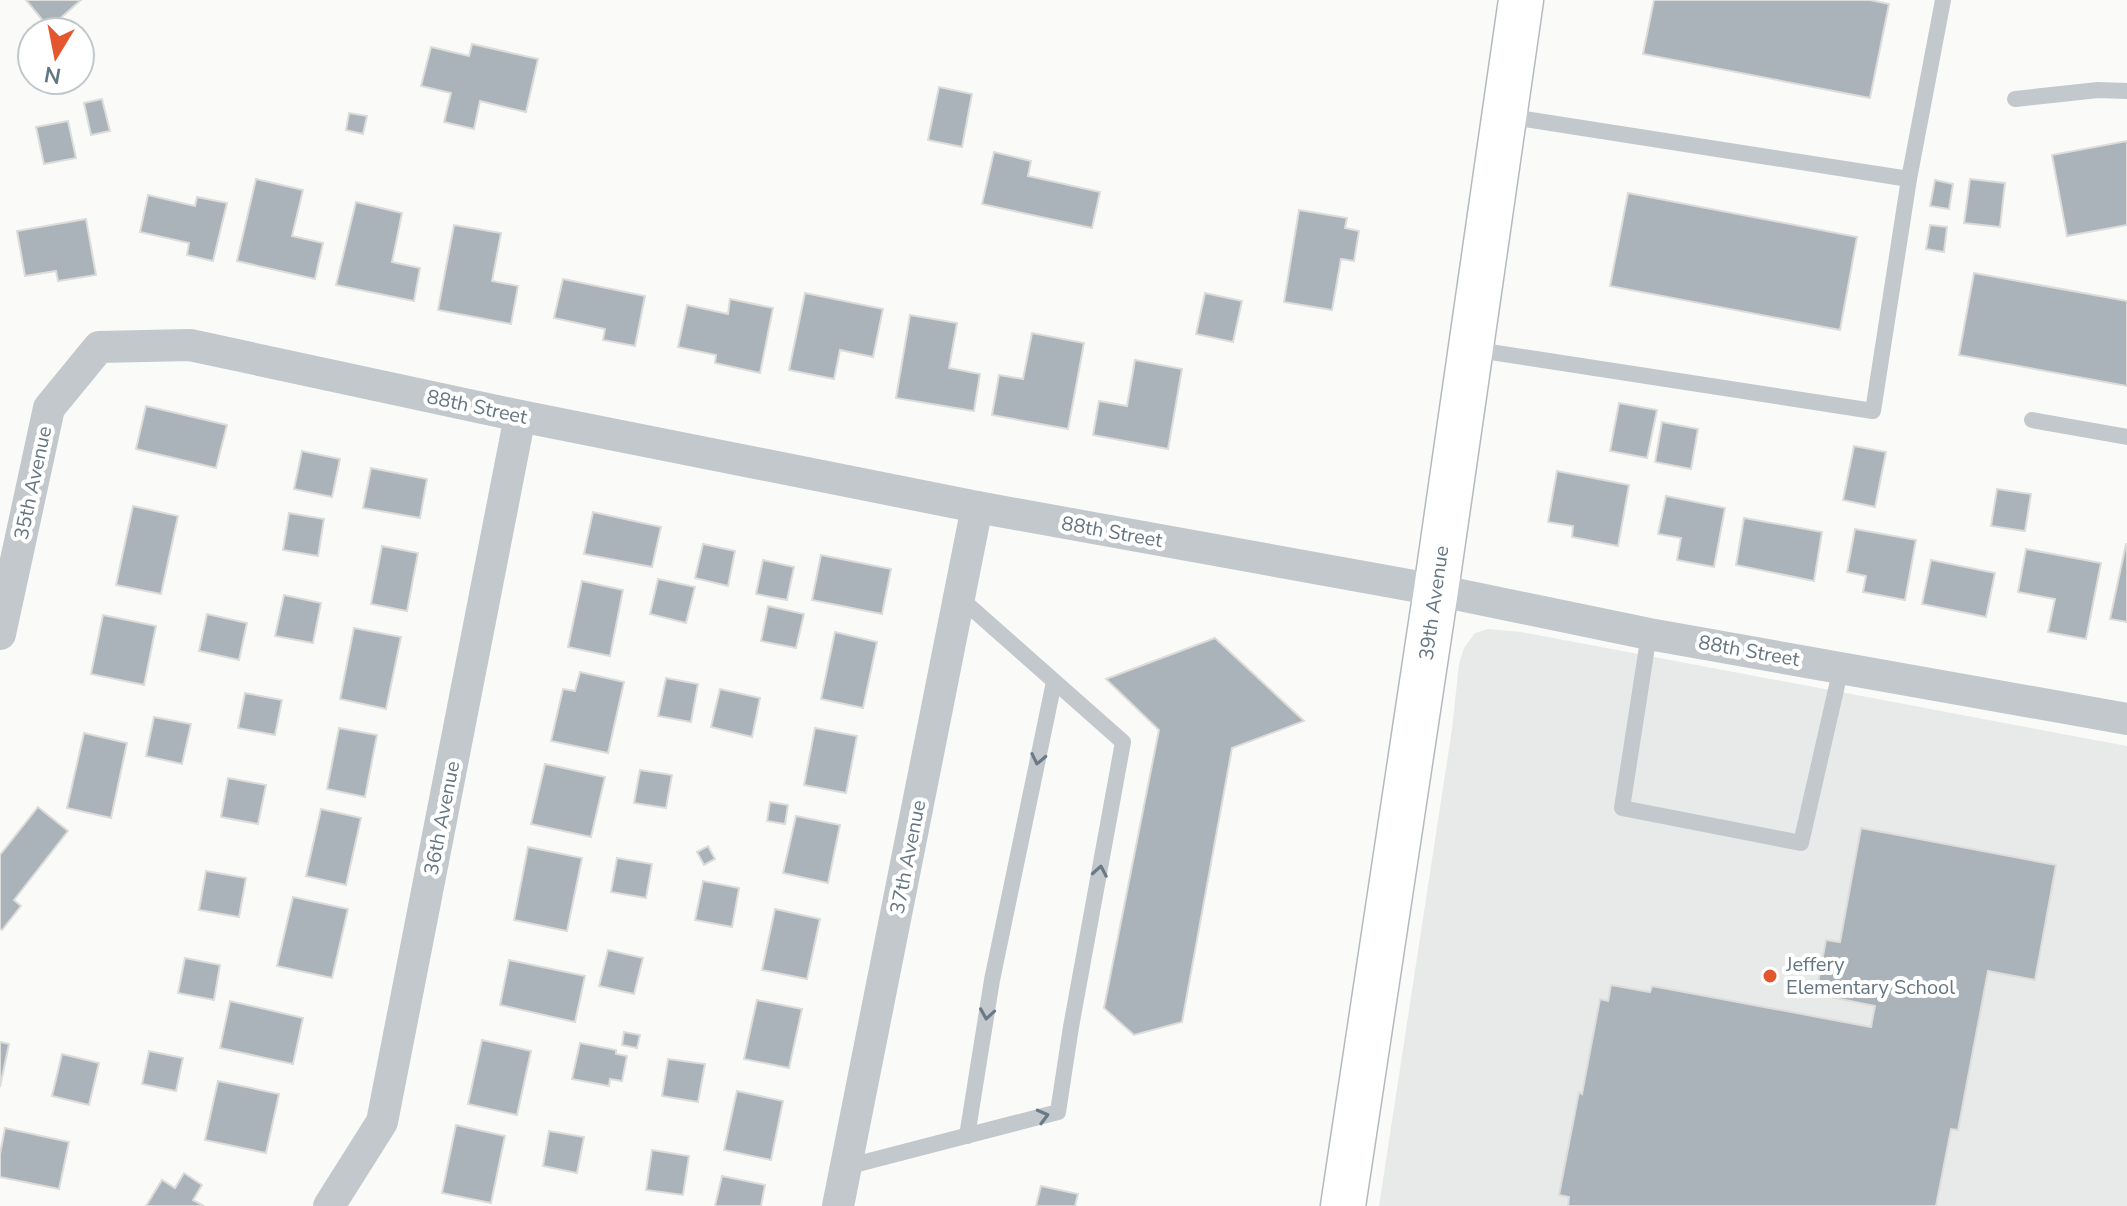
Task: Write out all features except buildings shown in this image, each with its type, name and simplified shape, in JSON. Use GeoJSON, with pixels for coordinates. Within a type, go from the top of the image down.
{"type":"FeatureCollection","features":[{"type":"Feature","properties":{"kind":"main road","name":"39th Avenue"},"geometry":{"type":"LineString","coordinates":[[1343,1206],[1521,0]]}},
{"type":"Feature","properties":{"kind":"street","name":"88th Street"},"geometry":{"type":"LineString","coordinates":[[99,347],[190,345],[520,416],[977,507],[1436,590],[1649,634],[2127,719]]}},
{"type":"Feature","properties":{"kind":"street","name":"35th Avenue"},"geometry":{"type":"LineString","coordinates":[[0,634],[49,408],[99,347]]}},
{"type":"Feature","properties":{"kind":"street","name":"36th Avenue"},"geometry":{"type":"LineString","coordinates":[[329,1206],[382,1122],[520,416]]}},
{"type":"Feature","properties":{"kind":"street","name":"37th Avenue"},"geometry":{"type":"LineString","coordinates":[[838,1206],[977,507]]}},
{"type":"Feature","properties":{"kind":"lane"},"geometry":{"type":"LineString","coordinates":[[1471,349],[1873,411],[1909,179],[1943,0]]}},
{"type":"Feature","properties":{"kind":"lane"},"geometry":{"type":"LineString","coordinates":[[2015,99],[2098,90],[2127,91]]}},
{"type":"Feature","properties":{"kind":"lane"},"geometry":{"type":"LineString","coordinates":[[1504,115],[1909,179]]}},
{"type":"Feature","properties":{"kind":"lane"},"geometry":{"type":"LineString","coordinates":[[2032,420],[2127,437]]}},
{"type":"Feature","properties":{"kind":"lane"},"geometry":{"type":"LineString","coordinates":[[846,1167],[1058,1112],[1123,742],[959,597]]}},
{"type":"Feature","properties":{"kind":"lane"},"geometry":{"type":"LineString","coordinates":[[1649,634],[1622,808],[1801,843],[1841,668]]}},
{"type":"Feature","properties":{"kind":"lane"},"geometry":{"type":"LineString","coordinates":[[967,1136],[992,980],[1054,682]]}},
{"type":"Feature","properties":{"kind":"shaded area","name":"Jeffery Elementary School"},"geometry":{"type":"Polygon","coordinates":[[[1488,629],[1521,632],[2127,746],[2127,1206],[1379,1206],[1452,729],[1459,664],[1464,648],[1475,633],[1488,629]]]}},
{"type":"Feature","properties":{"kind":"place","name":"Jeffery Elementary School"},"geometry":{"type":"Point","coordinates":[1770,976]}}]}
